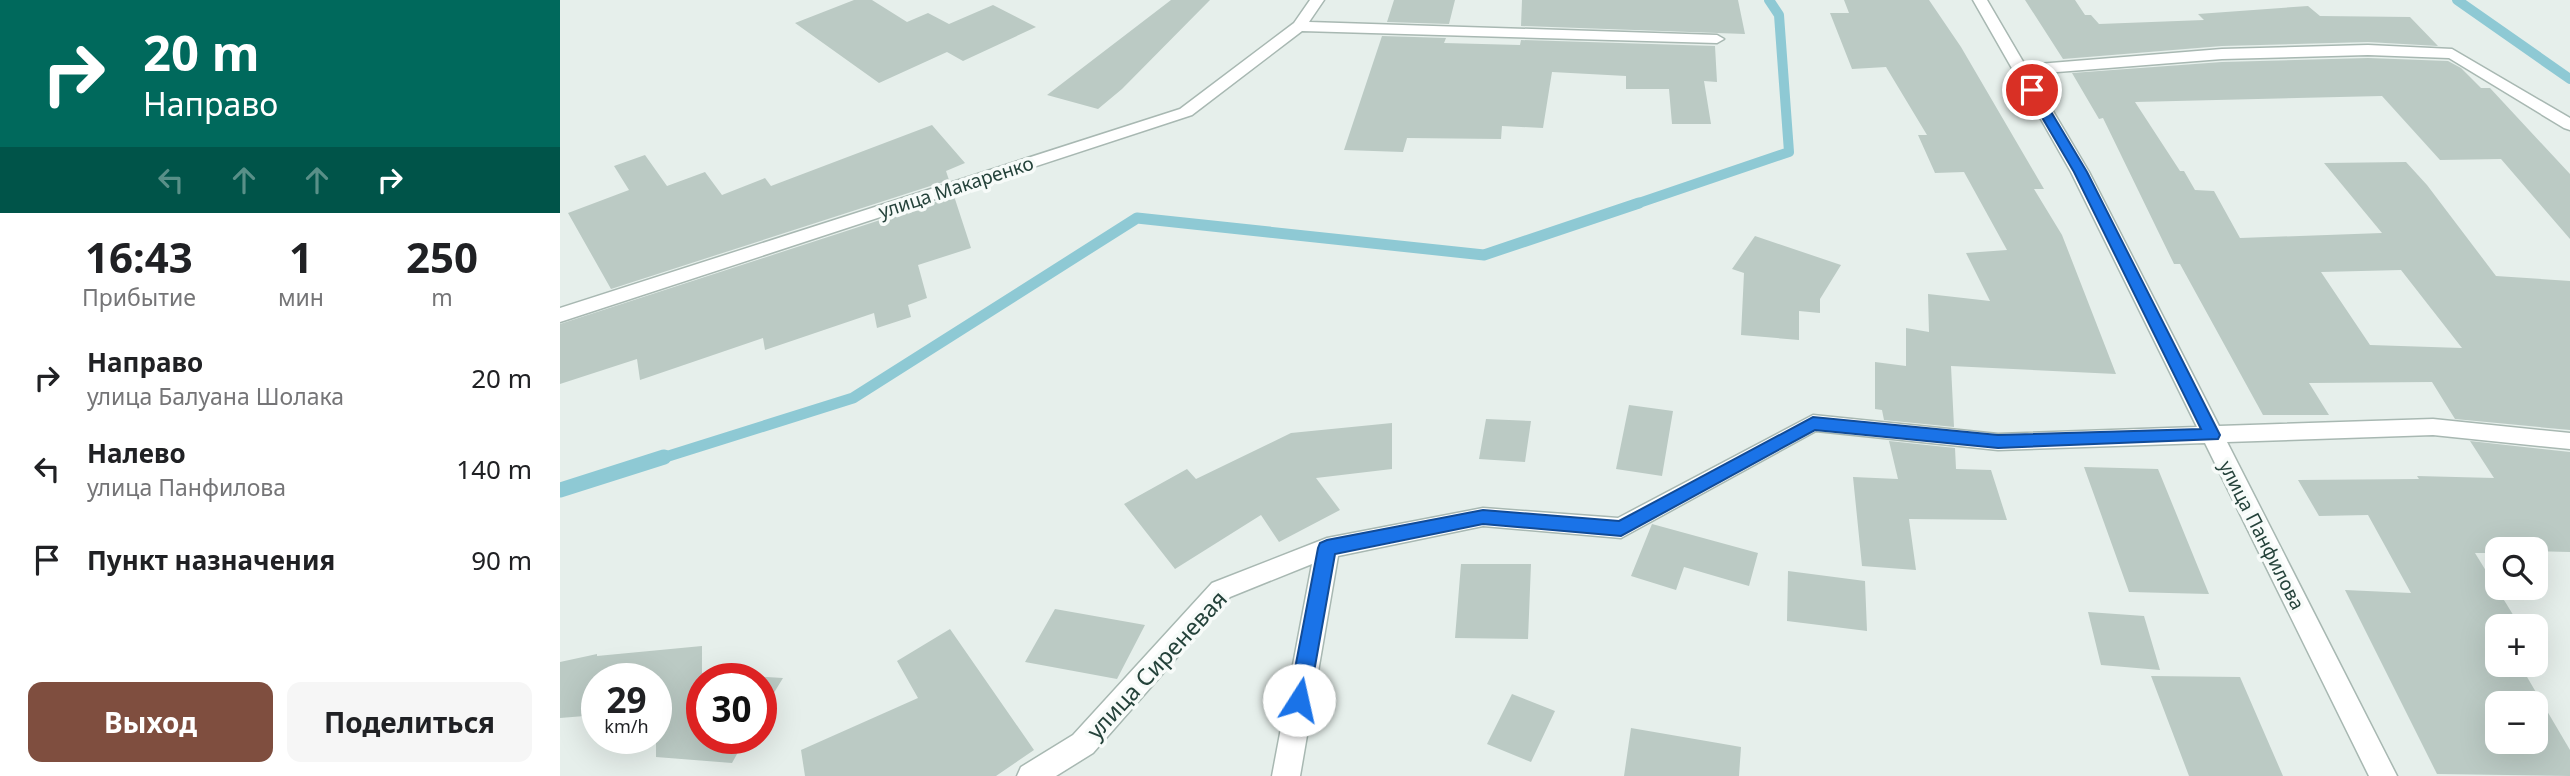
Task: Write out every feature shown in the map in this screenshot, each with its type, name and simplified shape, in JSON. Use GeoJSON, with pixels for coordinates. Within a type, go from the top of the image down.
{"type":"FeatureCollection","features":[{"type":"Feature","properties":{"kind":"street","name":"улица Макаренко"},"geometry":{"type":"LineString","coordinates":[[560,315],[1186,113],[1299,26],[1317,0]]}},
{"type":"Feature","properties":{"kind":"street","name":"улица Панфилова"},"geometry":{"type":"LineString","coordinates":[[1979,0],[2080,172],[2383,776]]}},
{"type":"Feature","properties":{"kind":"street"},"geometry":{"type":"LineString","coordinates":[[1299,26],[1717,39]]}},
{"type":"Feature","properties":{"kind":"street"},"geometry":{"type":"LineString","coordinates":[[2020,70],[2222,54],[2368,50],[2452,54],[2570,125]]}},
{"type":"Feature","properties":{"kind":"street","name":"улица Сиреневая"},"geometry":{"type":"LineString","coordinates":[[1031,776],[1083,744],[1221,590],[1327,548],[1483,517],[1621,528],[1813,423],[1998,442],[2433,427],[2570,441]]}},
{"type":"Feature","properties":{"kind":"street"},"geometry":{"type":"LineString","coordinates":[[1286,776],[1327,548]]}},
{"type":"Feature","properties":{"kind":"building"},"geometry":{"type":"Polygon","coordinates":[[[854,0],[872,0],[907,22],[928,13],[949,24],[993,5],[1036,27],[963,61],[947,52],[879,83],[795,23],[854,0]]]}},
{"type":"Feature","properties":{"kind":"building"},"geometry":{"type":"Polygon","coordinates":[[[1171,0],[1210,0],[1122,89],[1098,109],[1047,95],[1171,0]]]}},
{"type":"Feature","properties":{"kind":"building"},"geometry":{"type":"Polygon","coordinates":[[[1394,0],[1455,0],[1449,24],[1387,22],[1394,0]]]}},
{"type":"Feature","properties":{"kind":"building"},"geometry":{"type":"Polygon","coordinates":[[[1522,0],[1738,0],[1745,34],[1521,26],[1522,0]]]}},
{"type":"Feature","properties":{"kind":"building"},"geometry":{"type":"Polygon","coordinates":[[[1844,0],[1929,0],[1961,47],[2044,189],[2034,189],[2062,235],[2116,374],[1951,366],[1954,427],[1884,420],[1882,410],[1875,409],[1875,362],[1906,366],[1906,328],[1929,332],[1928,294],[1990,301],[1966,253],[2007,250],[1964,172],[1935,173],[1918,135],[1927,135],[1886,67],[1852,69],[1830,13],[1849,13],[1844,0]]]}},
{"type":"Feature","properties":{"kind":"building"},"geometry":{"type":"Polygon","coordinates":[[[2025,0],[2075,0],[2085,15],[2091,15],[2099,24],[2204,20],[2198,14],[2308,6],[2320,16],[2410,17],[2438,46],[2368,42],[2222,46],[2063,59],[2025,0]]]}},
{"type":"Feature","properties":{"kind":"building"},"geometry":{"type":"Polygon","coordinates":[[[1382,36],[1446,38],[1444,43],[1520,45],[1521,40],[1715,46],[1717,82],[1704,81],[1711,124],[1672,124],[1669,89],[1626,89],[1626,76],[1552,72],[1543,128],[1502,126],[1501,139],[1407,138],[1403,152],[1344,150],[1382,36]]]}},
{"type":"Feature","properties":{"kind":"building"},"geometry":{"type":"Polygon","coordinates":[[[2368,58],[2448,61],[2461,68],[2481,88],[2490,88],[2570,174],[2570,239],[2501,159],[2440,160],[2382,96],[2135,102],[2195,190],[2214,191],[2240,238],[2382,233],[2324,163],[2406,162],[2427,185],[2496,276],[2570,281],[2570,430],[2455,419],[2432,382],[2309,383],[2329,415],[2263,415],[2180,264],[2174,264],[2103,118],[2099,119],[2072,73],[2222,62],[2368,58]],[[2401,270],[2321,272],[2370,345],[2462,348],[2401,270]]]}},
{"type":"Feature","properties":{"kind":"building"},"geometry":{"type":"Polygon","coordinates":[[[932,125],[965,163],[946,171],[949,180],[611,289],[568,213],[629,190],[614,166],[645,155],[667,186],[705,172],[722,195],[765,178],[771,186],[932,125]]]}},
{"type":"Feature","properties":{"kind":"building"},"geometry":{"type":"Polygon","coordinates":[[[954,196],[971,248],[918,265],[927,298],[908,305],[911,317],[877,328],[874,313],[765,350],[763,338],[640,380],[637,359],[560,384],[560,324],[954,196]]]}},
{"type":"Feature","properties":{"kind":"building"},"geometry":{"type":"Polygon","coordinates":[[[1755,236],[1841,265],[1820,299],[1820,313],[1799,311],[1799,340],[1741,335],[1744,273],[1732,269],[1755,236]]]}},
{"type":"Feature","properties":{"kind":"building"},"geometry":{"type":"Polygon","coordinates":[[[1629,405],[1673,411],[1662,476],[1616,469],[1629,405]]]}},
{"type":"Feature","properties":{"kind":"building"},"geometry":{"type":"Polygon","coordinates":[[[1486,419],[1531,421],[1525,462],[1479,459],[1486,419]]]}},
{"type":"Feature","properties":{"kind":"building"},"geometry":{"type":"Polygon","coordinates":[[[1392,423],[1392,469],[1316,478],[1340,510],[1279,542],[1261,515],[1175,569],[1124,504],[1187,469],[1196,479],[1291,433],[1392,423]]]}},
{"type":"Feature","properties":{"kind":"building"},"geometry":{"type":"Polygon","coordinates":[[[1889,441],[1955,448],[1956,469],[1991,470],[2007,520],[1909,519],[1916,570],[1862,566],[1853,477],[1898,479],[1889,441]]]}},
{"type":"Feature","properties":{"kind":"building"},"geometry":{"type":"Polygon","coordinates":[[[2470,441],[2570,452],[2570,552],[2548,551],[2548,537],[2485,537],[2485,553],[2475,553],[2485,569],[2485,600],[2504,600],[2513,614],[2485,614],[2485,677],[2527,677],[2535,691],[2485,691],[2485,754],[2548,754],[2548,713],[2570,750],[2570,776],[2437,774],[2345,590],[2411,593],[2368,515],[2319,516],[2298,480],[2419,479],[2417,476],[2494,478],[2470,441]]]}},
{"type":"Feature","properties":{"kind":"building"},"geometry":{"type":"Polygon","coordinates":[[[2084,467],[2158,469],[2209,594],[2129,592],[2084,467]]]}},
{"type":"Feature","properties":{"kind":"building"},"geometry":{"type":"Polygon","coordinates":[[[1652,524],[1758,553],[1749,586],[1684,567],[1676,590],[1631,576],[1652,524]]]}},
{"type":"Feature","properties":{"kind":"building"},"geometry":{"type":"Polygon","coordinates":[[[1461,564],[1531,564],[1528,639],[1455,638],[1461,564]]]}},
{"type":"Feature","properties":{"kind":"building"},"geometry":{"type":"Polygon","coordinates":[[[1788,571],[1865,581],[1867,631],[1787,621],[1788,571]]]}},
{"type":"Feature","properties":{"kind":"building"},"geometry":{"type":"Polygon","coordinates":[[[1055,609],[1145,625],[1117,679],[1025,662],[1055,609]]]}},
{"type":"Feature","properties":{"kind":"building"},"geometry":{"type":"Polygon","coordinates":[[[2088,612],[2144,616],[2160,670],[2101,665],[2088,612]]]}},
{"type":"Feature","properties":{"kind":"building"},"geometry":{"type":"Polygon","coordinates":[[[950,629],[1034,750],[996,776],[805,776],[801,750],[918,698],[897,661],[950,629]]]}},
{"type":"Feature","properties":{"kind":"building"},"geometry":{"type":"Polygon","coordinates":[[[702,646],[702,663],[686,663],[686,754],[737,754],[732,763],[656,757],[656,754],[672,754],[672,663],[581,663],[581,716],[560,718],[560,662],[702,646]]]}},
{"type":"Feature","properties":{"kind":"building"},"geometry":{"type":"Polygon","coordinates":[[[2151,676],[2240,677],[2283,776],[2189,776],[2151,676]]]}},
{"type":"Feature","properties":{"kind":"building"},"geometry":{"type":"Polygon","coordinates":[[[1512,694],[1555,711],[1531,762],[1487,744],[1512,694]]]}},
{"type":"Feature","properties":{"kind":"building"},"geometry":{"type":"Polygon","coordinates":[[[1631,728],[1741,747],[1739,776],[1624,776],[1631,728]]]}},
{"type":"Feature","properties":{"kind":"waterway"},"geometry":{"type":"LineString","coordinates":[[1633,205],[1789,152],[1779,15],[1769,0]]}},
{"type":"Feature","properties":{"kind":"waterway"},"geometry":{"type":"LineString","coordinates":[[2457,0],[2570,79]]}},
{"type":"Feature","properties":{"kind":"waterway"},"geometry":{"type":"LineString","coordinates":[[659,459],[853,398],[1137,218],[1484,255],[1639,203]]}},
{"type":"Feature","properties":{"kind":"waterway"},"geometry":{"type":"LineString","coordinates":[[560,490],[664,457]]}},
{"type":"Feature","properties":{"kind":"route"},"geometry":{"type":"LineString","coordinates":[[1299,700],[1327,548],[1483,517],[1621,528],[1813,423],[1998,442],[2212,435],[2080,172],[2032,90]]}}]}
